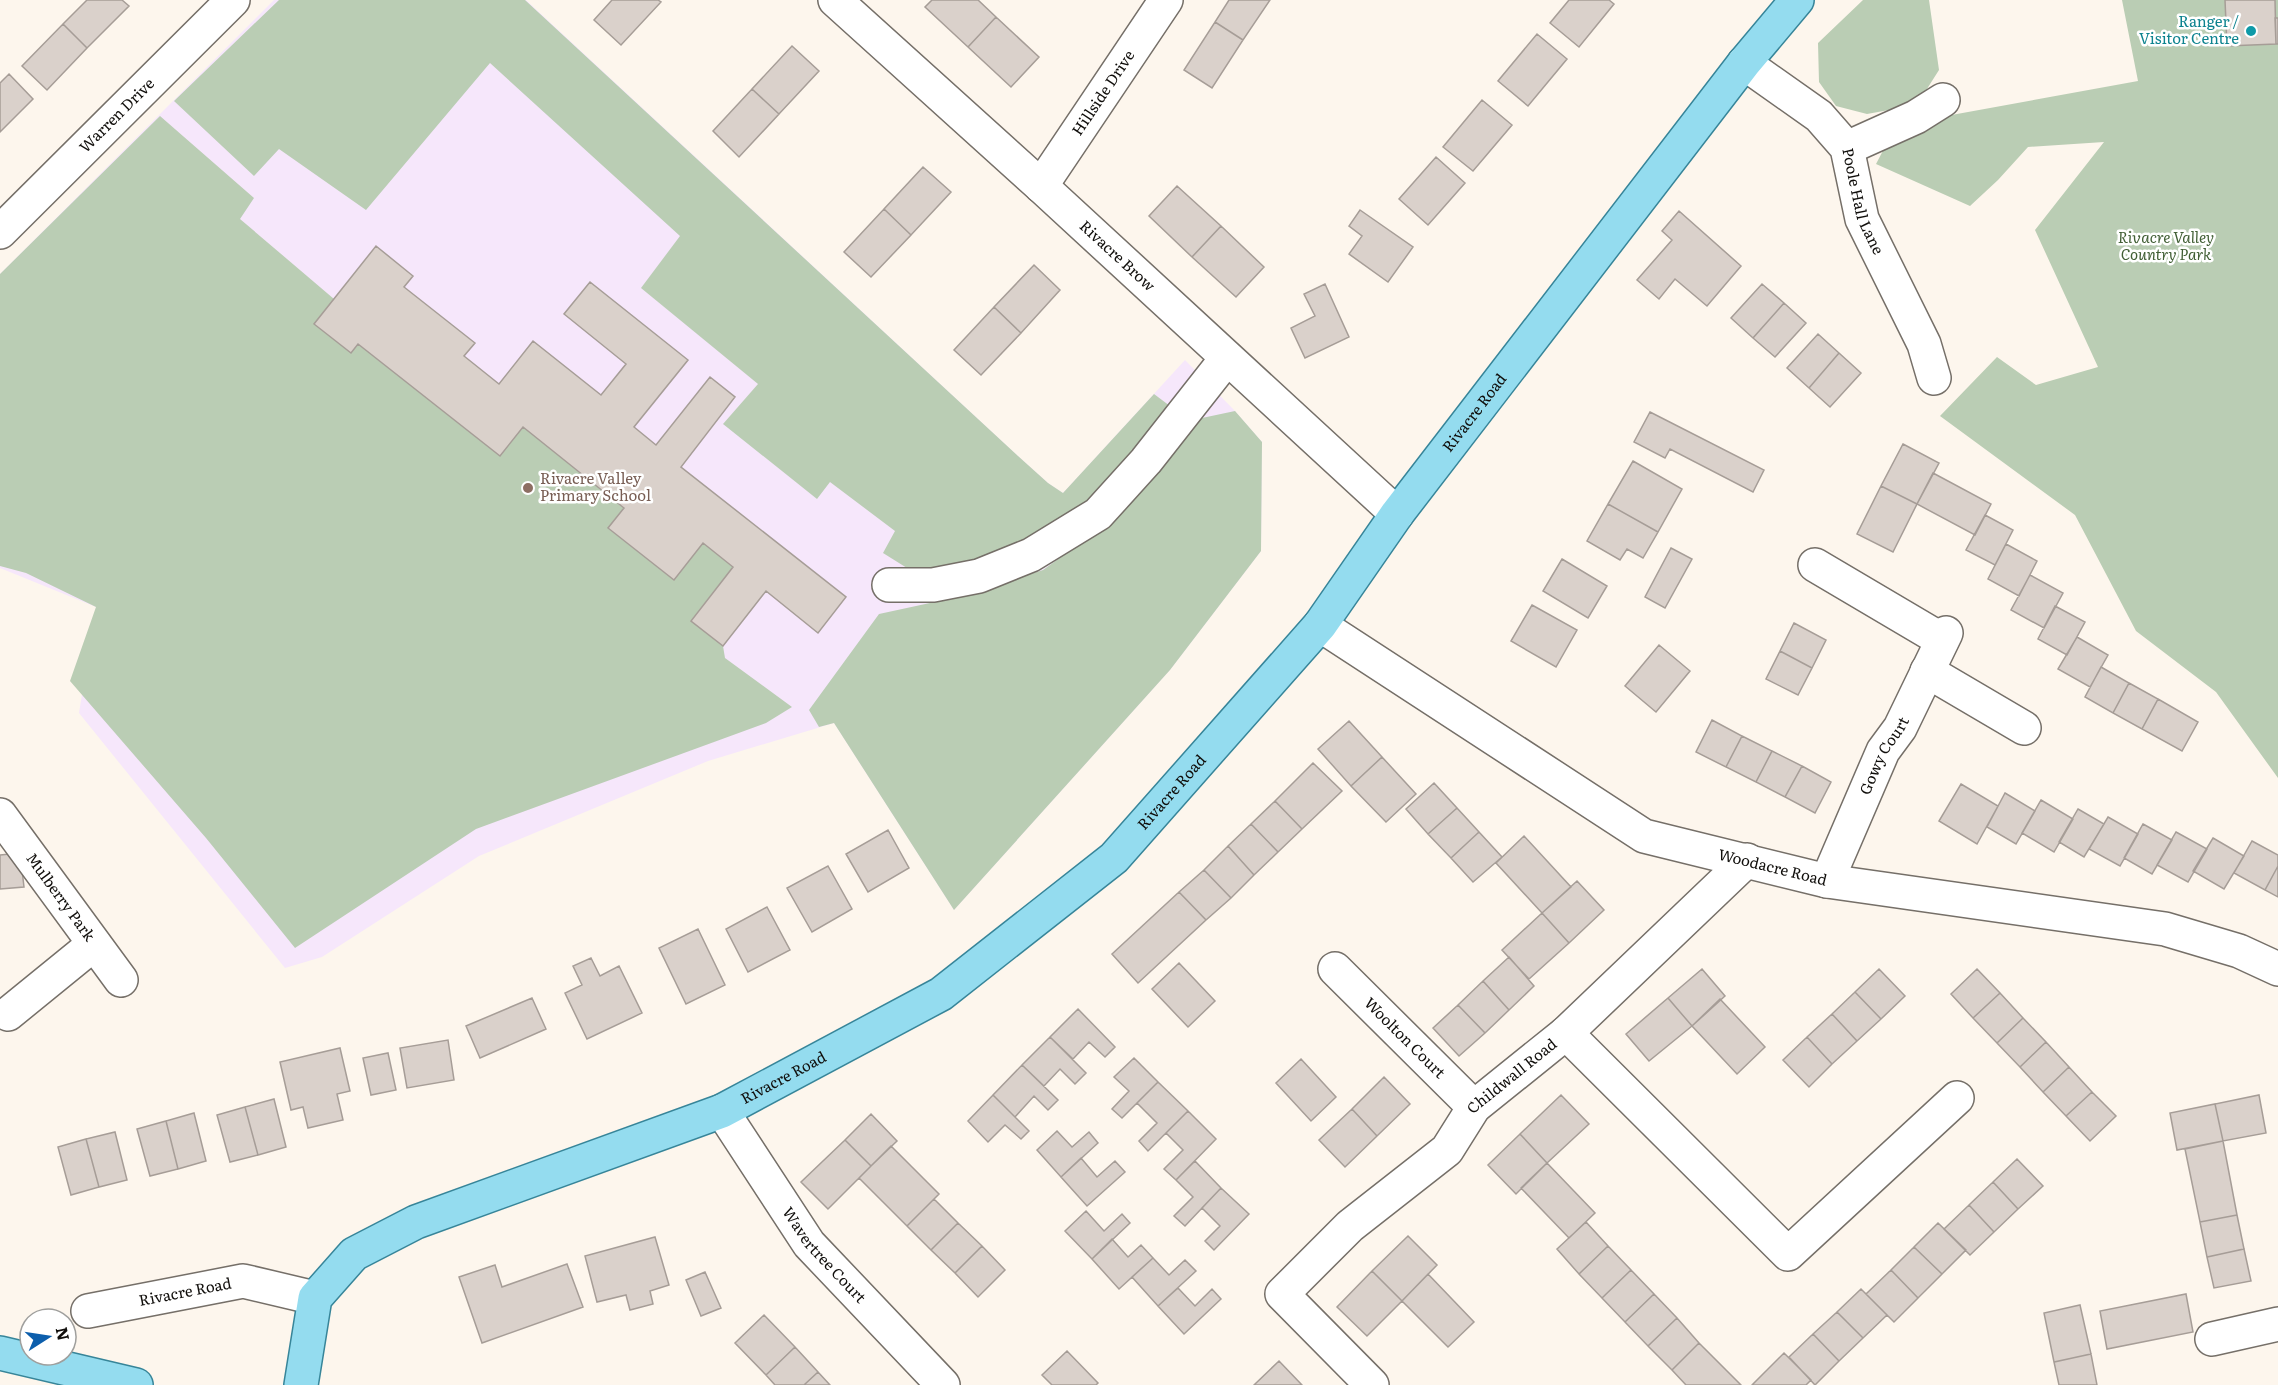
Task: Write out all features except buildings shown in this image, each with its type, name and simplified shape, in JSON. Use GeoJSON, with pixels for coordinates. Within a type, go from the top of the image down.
{"type":"FeatureCollection","features":[{"type":"Feature","properties":{"kind":"main road","name":"Rivacre Road"},"geometry":{"type":"LineString","coordinates":[[315,1298],[354,1254],[416,1222],[722,1111],[941,994],[1114,858],[1320,625],[1397,514],[1744,63],[1797,0]]}},
{"type":"Feature","properties":{"kind":"main road"},"geometry":{"type":"LineString","coordinates":[[302,1385],[315,1298]]}},
{"type":"Feature","properties":{"kind":"main road"},"geometry":{"type":"LineString","coordinates":[[4,1353],[136,1385]]}},
{"type":"Feature","properties":{"kind":"street","name":"Warren Drive"},"geometry":{"type":"LineString","coordinates":[[0,232],[233,0]]}},
{"type":"Feature","properties":{"kind":"street","name":"Rivacre Brow"},"geometry":{"type":"LineString","coordinates":[[835,0],[1397,514]]}},
{"type":"Feature","properties":{"kind":"street","name":"Hillside Drive"},"geometry":{"type":"LineString","coordinates":[[1041,186],[1166,0]]}},
{"type":"Feature","properties":{"kind":"street","name":"Poole Hall Lane"},"geometry":{"type":"LineString","coordinates":[[1744,63],[1819,116],[1847,148],[1862,219],[1924,344],[1934,378]]}},
{"type":"Feature","properties":{"kind":"street"},"geometry":{"type":"LineString","coordinates":[[1847,148],[1916,117],[1943,100]]}},
{"type":"Feature","properties":{"kind":"street"},"geometry":{"type":"LineString","coordinates":[[889,585],[933,585],[979,576],[1031,555],[1098,514],[1146,461],[1227,358]]}},
{"type":"Feature","properties":{"kind":"street","name":"Gowy Court"},"geometry":{"type":"LineString","coordinates":[[1815,565],[1944,636],[1900,729],[1883,751],[1827,881]]}},
{"type":"Feature","properties":{"kind":"street","name":"Woodacre Road"},"geometry":{"type":"LineString","coordinates":[[1320,625],[1644,836],[1827,881],[2165,929],[2239,951],[2278,969]]}},
{"type":"Feature","properties":{"kind":"street"},"geometry":{"type":"LineString","coordinates":[[1927,671],[2024,728]]}},
{"type":"Feature","properties":{"kind":"street","name":"Mulberry Park"},"geometry":{"type":"LineString","coordinates":[[0,815],[121,980]]}},
{"type":"Feature","properties":{"kind":"street","name":"Childwall Road"},"geometry":{"type":"LineString","coordinates":[[1372,1385],[1282,1294],[1350,1226],[1447,1150],[1474,1107],[1566,1033],[1747,860]]}},
{"type":"Feature","properties":{"kind":"street"},"geometry":{"type":"LineString","coordinates":[[8,1014],[94,944]]}},
{"type":"Feature","properties":{"kind":"street","name":"Woolton Court"},"geometry":{"type":"LineString","coordinates":[[1335,969],[1474,1107]]}},
{"type":"Feature","properties":{"kind":"street"},"geometry":{"type":"LineString","coordinates":[[1566,1033],[1788,1254],[1957,1098]]}},
{"type":"Feature","properties":{"kind":"street","name":"Wavertree Court"},"geometry":{"type":"LineString","coordinates":[[722,1111],[808,1244],[943,1385]]}},
{"type":"Feature","properties":{"kind":"street","name":"Rivacre Road"},"geometry":{"type":"LineString","coordinates":[[88,1311],[243,1281],[315,1298]]}},
{"type":"Feature","properties":{"kind":"street"},"geometry":{"type":"LineString","coordinates":[[2212,1339],[2278,1324]]}},
{"type":"Feature","properties":{"kind":"shaded area","name":"Rivacre Valley Primary School"},"geometry":{"type":"Polygon","coordinates":[[[274,0],[526,0],[1018,456],[1048,483],[1063,493],[1185,360],[1262,442],[1261,551],[1170,670],[954,910],[834,723],[708,761],[479,856],[322,957],[285,968],[79,713],[96,607],[0,568],[0,274],[274,0]]]}},
{"type":"Feature","properties":{"kind":"green space"},"geometry":{"type":"Polygon","coordinates":[[[279,0],[525,0],[1018,456],[1048,483],[1063,493],[1154,394],[1170,406],[1099,497],[1044,542],[923,578],[883,553],[895,531],[830,482],[817,499],[723,424],[758,384],[641,288],[680,236],[490,63],[366,210],[279,149],[254,176],[174,101],[279,0]]]}},
{"type":"Feature","properties":{"kind":"green space"},"geometry":{"type":"Polygon","coordinates":[[[1863,0],[1929,0],[1939,70],[1925,92],[1900,108],[1867,114],[1836,106],[1819,82],[1818,43],[1863,0]]]}},
{"type":"Feature","properties":{"kind":"green space","name":"Rivacre Valley Country Park"},"geometry":{"type":"Polygon","coordinates":[[[2122,0],[2278,0],[2278,778],[2216,692],[2136,631],[2075,515],[1940,416],[1997,357],[2036,385],[2098,367],[2035,230],[2104,142],[2028,147],[1970,206],[1876,164],[1887,143],[1946,116],[2138,81],[2122,0]]]}},
{"type":"Feature","properties":{"kind":"green space"},"geometry":{"type":"Polygon","coordinates":[[[160,116],[254,198],[240,219],[334,299],[315,324],[351,353],[358,344],[500,456],[523,427],[624,508],[608,528],[674,580],[703,543],[733,567],[691,621],[723,646],[725,658],[792,707],[766,723],[476,829],[295,948],[206,838],[70,681],[96,607],[26,573],[0,566],[0,274],[160,116]]]}},
{"type":"Feature","properties":{"kind":"green space"},"geometry":{"type":"Polygon","coordinates":[[[1235,411],[1262,442],[1261,551],[1170,670],[954,910],[834,723],[819,727],[809,710],[879,614],[953,598],[1043,570],[1115,518],[1202,418],[1235,411]]]}},
{"type":"Feature","properties":{"kind":"place","name":"Ranger / Visitor Centre"},"geometry":{"type":"Point","coordinates":[2251,31]}},
{"type":"Feature","properties":{"kind":"place","name":"Rivacre Valley Primary School"},"geometry":{"type":"Point","coordinates":[528,488]}}]}
